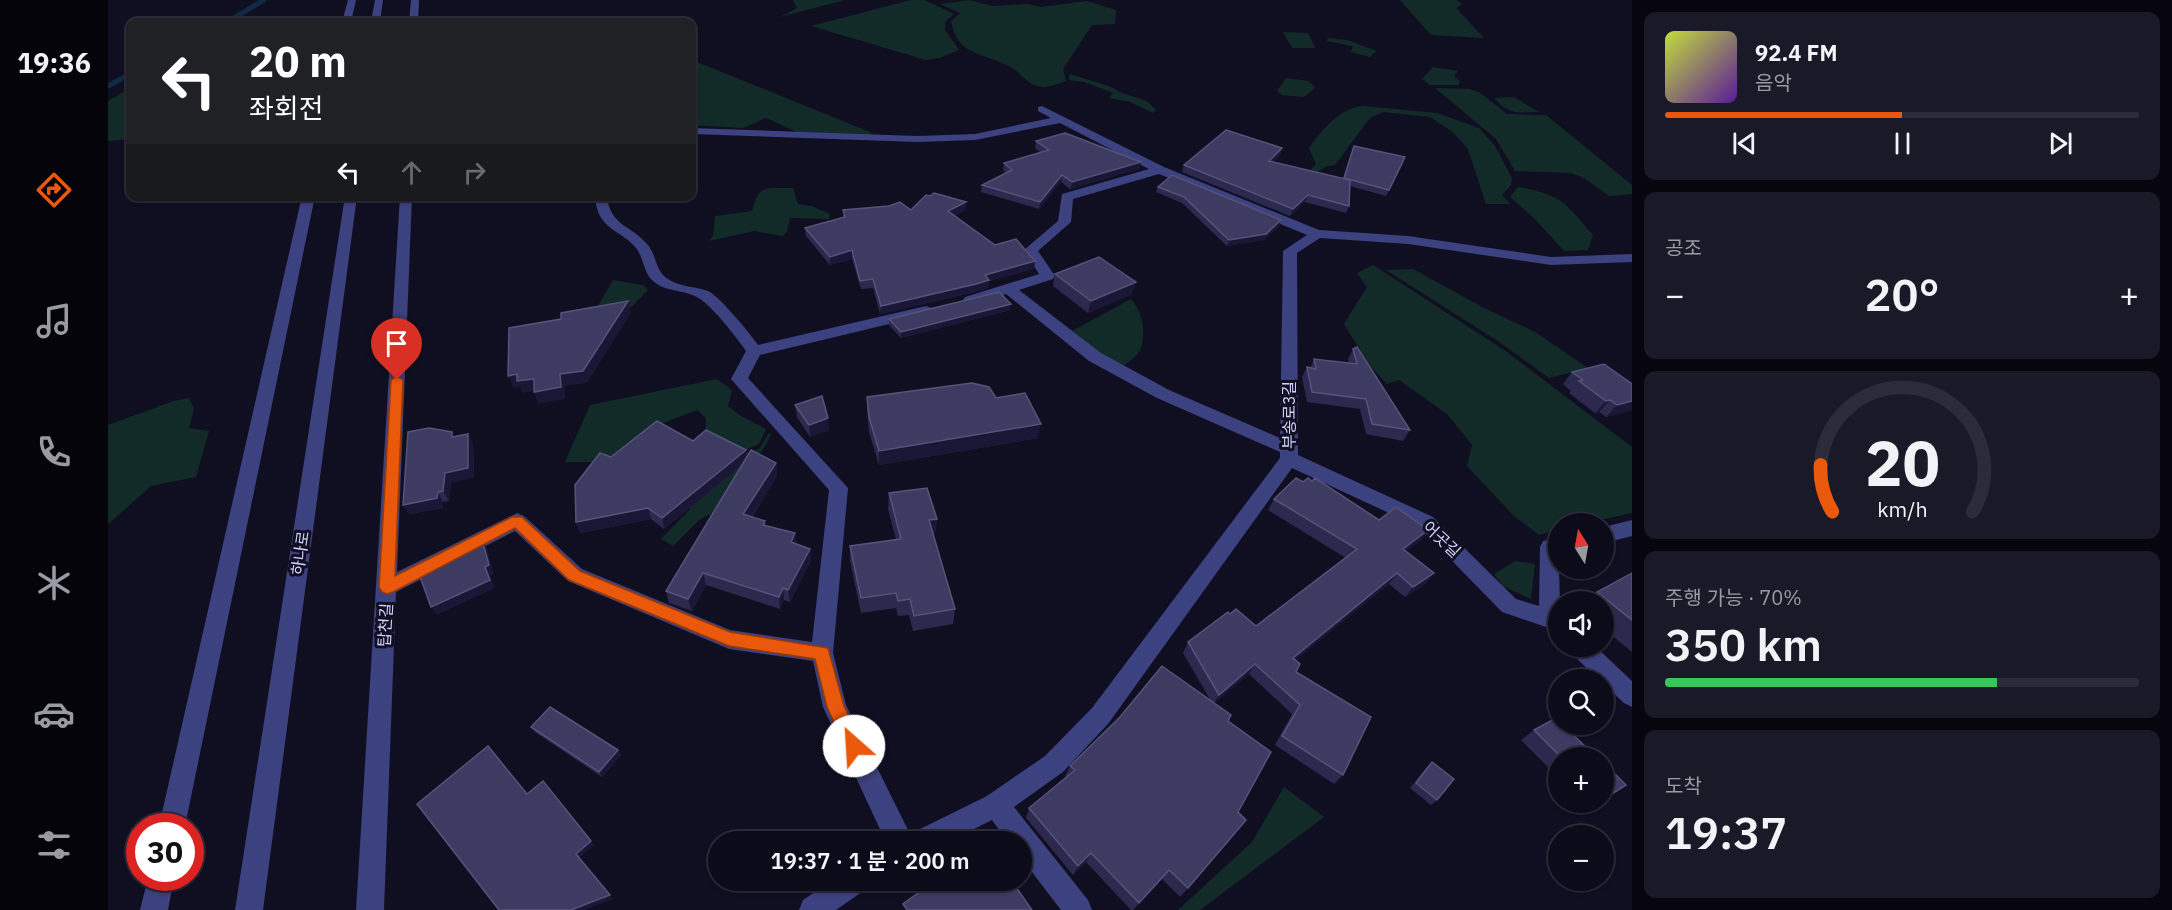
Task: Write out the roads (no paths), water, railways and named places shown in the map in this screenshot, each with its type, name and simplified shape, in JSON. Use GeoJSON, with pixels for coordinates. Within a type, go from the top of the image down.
{"type":"FeatureCollection","features":[{"type":"Feature","properties":{"kind":"street"},"geometry":{"type":"LineString","coordinates":[[347,18],[352,0]]}},
{"type":"Feature","properties":{"kind":"street"},"geometry":{"type":"LineString","coordinates":[[377,18],[379,0]]}},
{"type":"Feature","properties":{"kind":"street"},"geometry":{"type":"LineString","coordinates":[[414,18],[415,0]]}},
{"type":"Feature","properties":{"kind":"street"},"geometry":{"type":"LineString","coordinates":[[1042,109],[1160,170],[1317,234],[1408,240],[1551,261],[1632,258]]}},
{"type":"Feature","properties":{"kind":"street"},"geometry":{"type":"LineString","coordinates":[[696,131],[917,139],[975,138],[1062,119]]}},
{"type":"Feature","properties":{"kind":"street"},"geometry":{"type":"LineString","coordinates":[[895,831],[835,707],[822,653],[838,488],[739,379],[754,351],[952,304],[1048,276],[1031,250],[1064,222],[1067,197],[1160,170]]}},
{"type":"Feature","properties":{"kind":"street"},"geometry":{"type":"LineString","coordinates":[[175,813],[308,201]]}},
{"type":"Feature","properties":{"kind":"street","name":"하나로"},"geometry":{"type":"LineString","coordinates":[[249,910],[350,201]]}},
{"type":"Feature","properties":{"kind":"street","name":"탑천길"},"geometry":{"type":"LineString","coordinates":[[370,910],[406,201]]}},
{"type":"Feature","properties":{"kind":"street"},"geometry":{"type":"LineString","coordinates":[[601,201],[602,207],[614,226],[642,246],[657,278],[670,286],[705,295],[744,336],[754,351]]}},
{"type":"Feature","properties":{"kind":"street","name":"부송로3길"},"geometry":{"type":"LineString","coordinates":[[942,831],[996,805],[1054,764],[1100,716],[1289,454],[1290,251],[1317,234]]}},
{"type":"Feature","properties":{"kind":"street","name":"어곳길"},"geometry":{"type":"LineString","coordinates":[[1009,289],[1095,357],[1163,394],[1426,522],[1509,606],[1548,621]]}},
{"type":"Feature","properties":{"kind":"street"},"geometry":{"type":"LineString","coordinates":[[387,587],[517,521],[575,575],[729,639],[822,653]]}},
{"type":"Feature","properties":{"kind":"street"},"geometry":{"type":"LineString","coordinates":[[1614,532],[1632,528]]}},
{"type":"Feature","properties":{"kind":"street"},"geometry":{"type":"LineString","coordinates":[[1591,657],[1632,696]]}},
{"type":"Feature","properties":{"kind":"street"},"geometry":{"type":"LineString","coordinates":[[996,805],[1078,910]]}},
{"type":"Feature","properties":{"kind":"street"},"geometry":{"type":"LineString","coordinates":[[154,910],[158,891]]}},
{"type":"Feature","properties":{"kind":"street"},"geometry":{"type":"LineString","coordinates":[[813,910],[841,891]]}},
{"type":"Feature","properties":{"kind":"waterway"},"geometry":{"type":"LineString","coordinates":[[234,18],[264,0]]}},
{"type":"Feature","properties":{"kind":"waterway"},"geometry":{"type":"LineString","coordinates":[[108,86],[126,76]]}}]}
